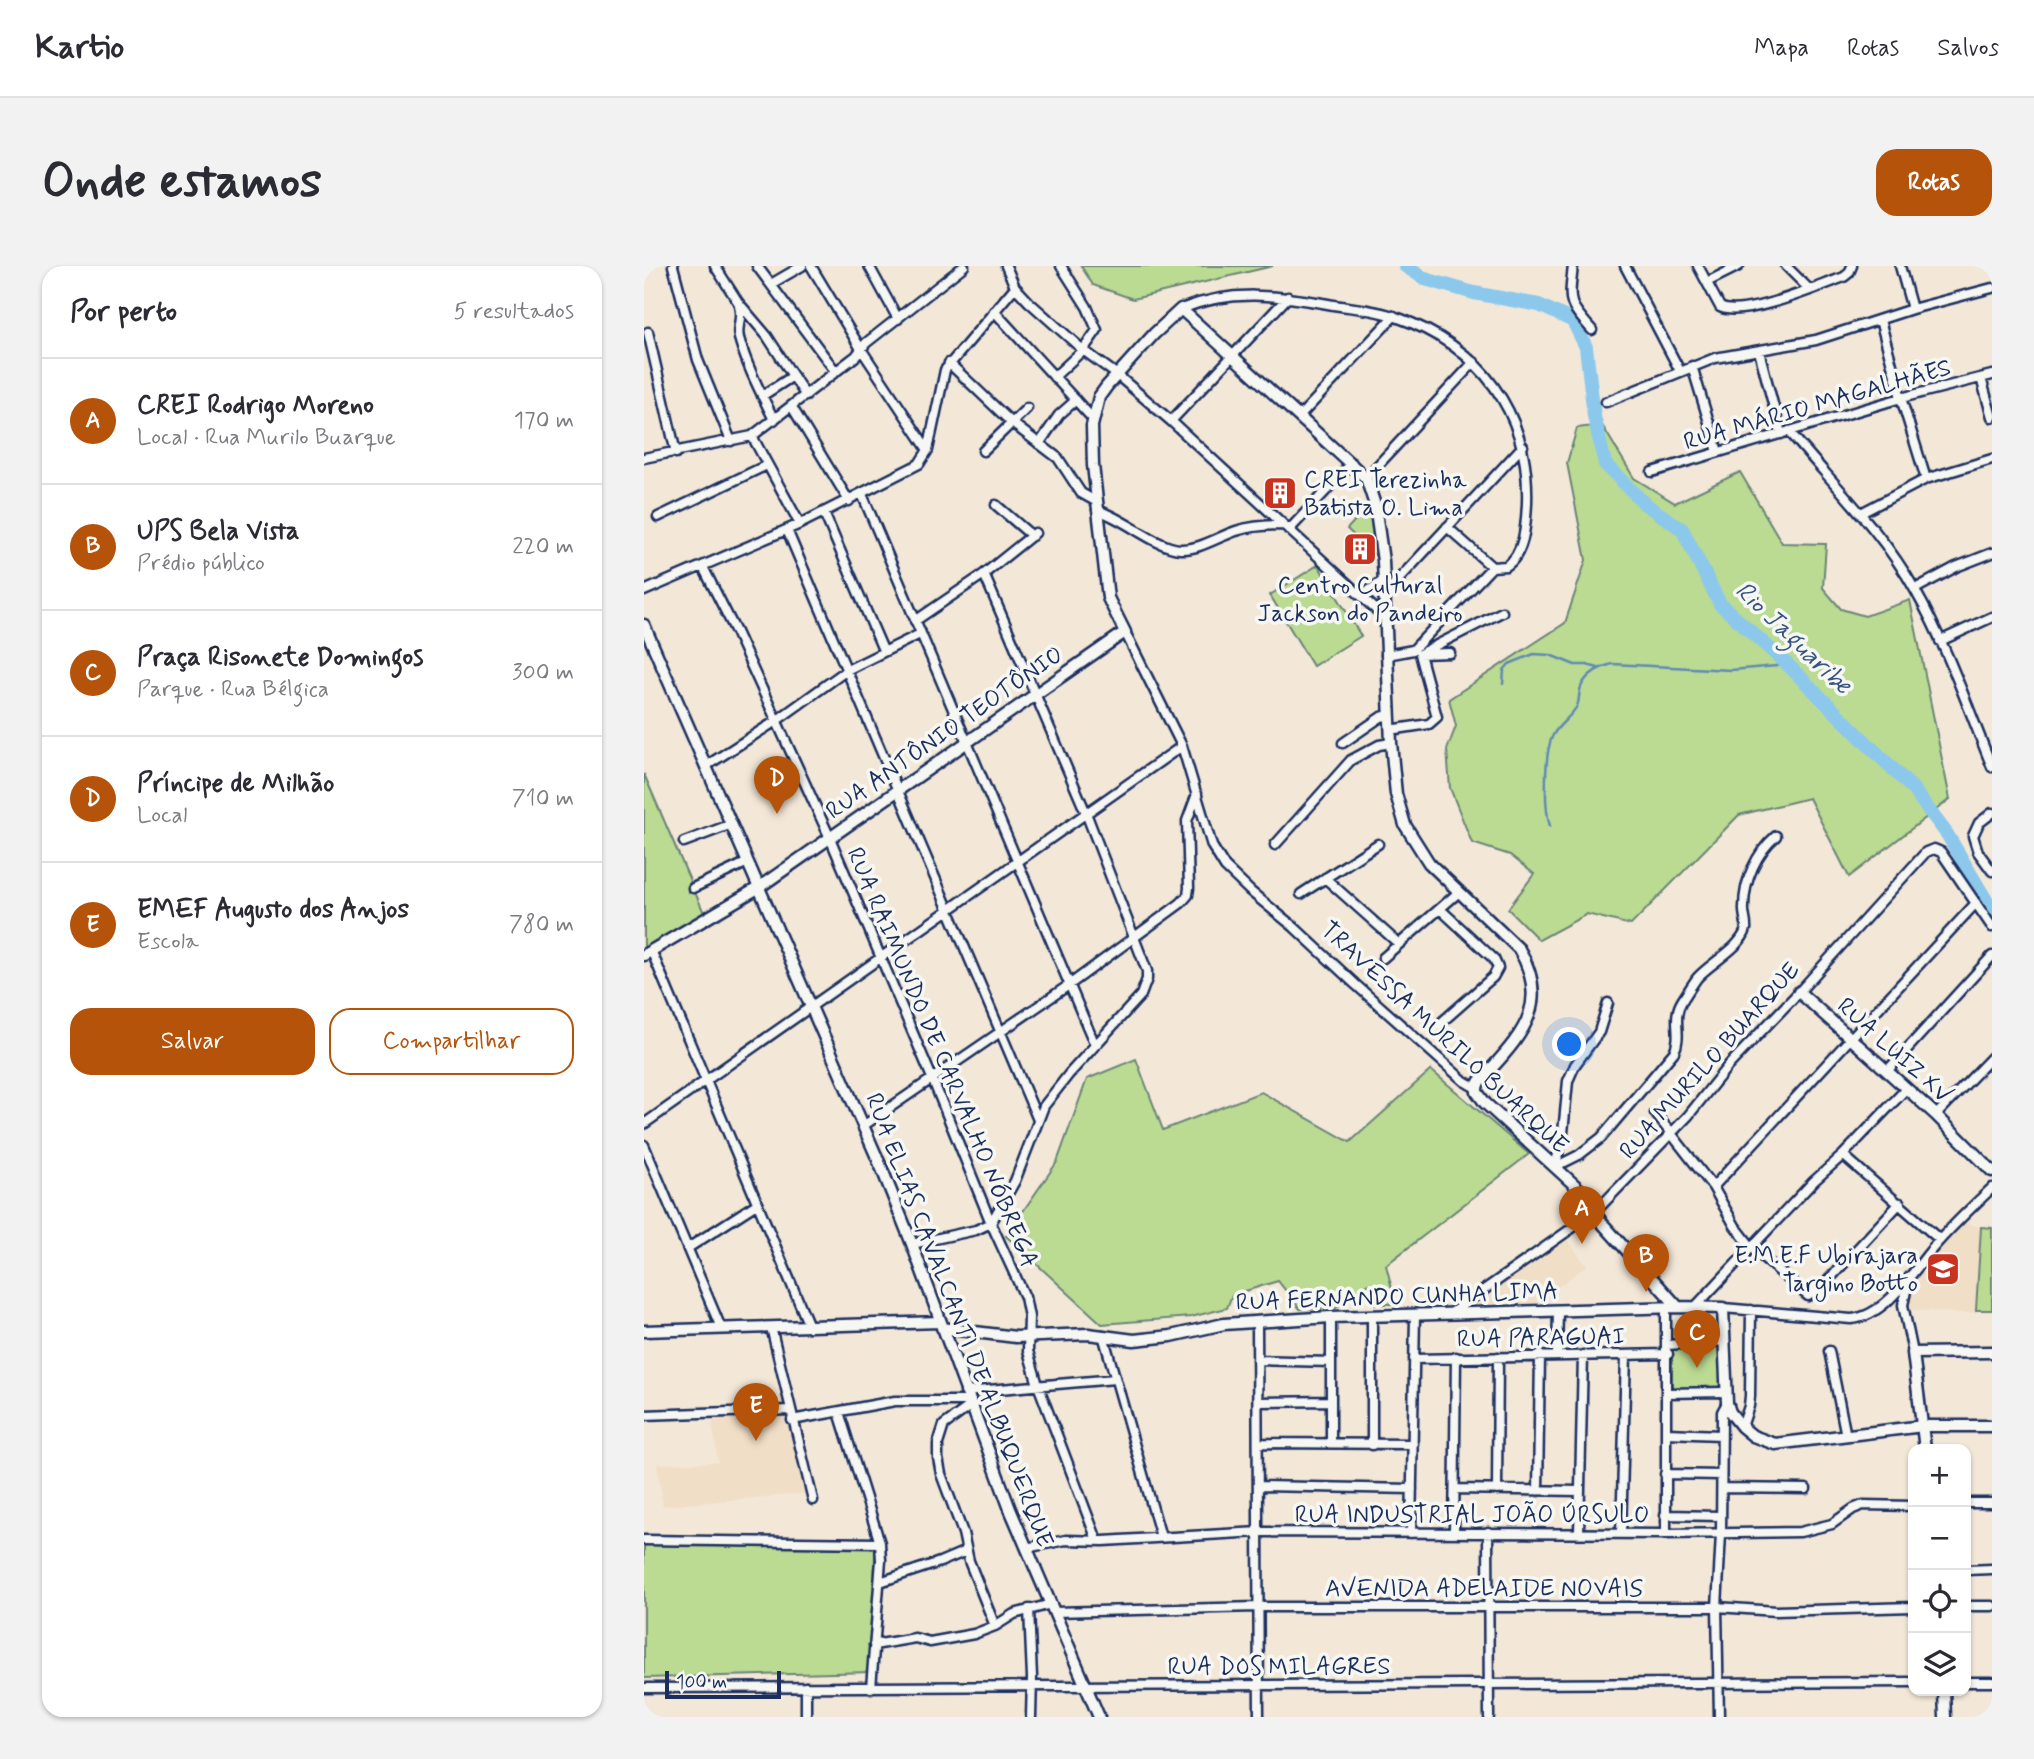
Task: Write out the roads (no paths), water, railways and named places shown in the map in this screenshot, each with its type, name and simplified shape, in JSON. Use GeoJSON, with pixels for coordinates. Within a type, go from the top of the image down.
{"type":"FeatureCollection","features":[{"type":"Feature","properties":{"kind":"street"},"geometry":{"type":"LineString","coordinates":[[673,266],[698,360],[731,441]]}},
{"type":"Feature","properties":{"kind":"street"},"geometry":{"type":"LineString","coordinates":[[715,266],[738,302],[767,336],[806,396]]}},
{"type":"Feature","properties":{"kind":"street"},"geometry":{"type":"LineString","coordinates":[[757,266],[836,372]]}},
{"type":"Feature","properties":{"kind":"street"},"geometry":{"type":"LineString","coordinates":[[771,284],[802,266]]}},
{"type":"Feature","properties":{"kind":"street"},"geometry":{"type":"LineString","coordinates":[[811,266],[861,349],[928,450]]}},
{"type":"Feature","properties":{"kind":"street"},"geometry":{"type":"LineString","coordinates":[[869,266],[898,319]]}},
{"type":"Feature","properties":{"kind":"street"},"geometry":{"type":"LineString","coordinates":[[644,458],[752,436],[836,372],[964,266]]}},
{"type":"Feature","properties":{"kind":"street"},"geometry":{"type":"LineString","coordinates":[[1006,266],[1015,286],[1029,302],[1083,350],[1171,421],[1385,618]]}},
{"type":"Feature","properties":{"kind":"street"},"geometry":{"type":"LineString","coordinates":[[1054,377],[1096,335],[1096,324],[1061,266]]}},
{"type":"Feature","properties":{"kind":"street"},"geometry":{"type":"LineString","coordinates":[[1573,266],[1570,301],[1573,309],[1592,330]]}},
{"type":"Feature","properties":{"kind":"street"},"geometry":{"type":"LineString","coordinates":[[1625,266],[1680,371]]}},
{"type":"Feature","properties":{"kind":"street"},"geometry":{"type":"LineString","coordinates":[[1698,266],[1718,303],[1727,310],[1770,303],[1844,277],[1852,266]]}},
{"type":"Feature","properties":{"kind":"street"},"geometry":{"type":"LineString","coordinates":[[1707,282],[1739,266]]}},
{"type":"Feature","properties":{"kind":"street"},"geometry":{"type":"LineString","coordinates":[[1786,266],[1809,289]]}},
{"type":"Feature","properties":{"kind":"street"},"geometry":{"type":"LineString","coordinates":[[1900,266],[1912,309]]}},
{"type":"Feature","properties":{"kind":"street"},"geometry":{"type":"LineString","coordinates":[[644,591],[824,513],[919,464],[928,450],[941,377],[949,363],[1015,286]]}},
{"type":"Feature","properties":{"kind":"street"},"geometry":{"type":"LineString","coordinates":[[1606,402],[1715,358],[1826,338],[1912,309],[1992,288]]}},
{"type":"Feature","properties":{"kind":"street"},"geometry":{"type":"LineString","coordinates":[[1125,632],[1108,598],[1093,464],[1093,419],[1100,397],[1116,374],[1181,309],[1212,299],[1238,295],[1288,297],[1394,316],[1429,330],[1474,362],[1493,385],[1518,429],[1527,488],[1521,545],[1512,563],[1501,568],[1492,567],[1447,527]]}},
{"type":"Feature","properties":{"kind":"street"},"geometry":{"type":"LineString","coordinates":[[1171,421],[1288,297]]}},
{"type":"Feature","properties":{"kind":"street"},"geometry":{"type":"LineString","coordinates":[[738,302],[742,318],[738,334],[749,368],[774,420]]}},
{"type":"Feature","properties":{"kind":"street"},"geometry":{"type":"LineString","coordinates":[[1181,309],[1366,478],[1379,528],[1385,594],[1391,743],[1396,794],[1405,825],[1429,863],[1520,949],[1530,967],[1534,1003],[1530,1017],[1518,1037],[1478,1082],[1476,1088]]}},
{"type":"Feature","properties":{"kind":"street"},"geometry":{"type":"LineString","coordinates":[[994,311],[1093,419]]}},
{"type":"Feature","properties":{"kind":"street"},"geometry":{"type":"LineString","coordinates":[[1299,417],[1394,316]]}},
{"type":"Feature","properties":{"kind":"street"},"geometry":{"type":"LineString","coordinates":[[1880,320],[1926,479]]}},
{"type":"Feature","properties":{"kind":"street"},"geometry":{"type":"LineString","coordinates":[[648,332],[676,453]]}},
{"type":"Feature","properties":{"kind":"street"},"geometry":{"type":"LineString","coordinates":[[1759,351],[1785,433],[1861,513],[1914,589],[1940,641],[1992,767]]}},
{"type":"Feature","properties":{"kind":"street"},"geometry":{"type":"LineString","coordinates":[[1366,478],[1474,362]]}},
{"type":"Feature","properties":{"kind":"street"},"geometry":{"type":"LineString","coordinates":[[949,363],[1012,423],[1058,458],[1081,493],[1097,506],[1164,545],[1182,549],[1239,530],[1265,525],[1286,527],[1352,463]]}},
{"type":"Feature","properties":{"kind":"street"},"geometry":{"type":"LineString","coordinates":[[1692,366],[1718,452]]}},
{"type":"Feature","properties":{"kind":"street","name":"RUA MÁRIO MAGALHÃES"},"geometry":{"type":"LineString","coordinates":[[1652,472],[1901,398],[1992,375]]}},
{"type":"Feature","properties":{"kind":"street"},"geometry":{"type":"LineString","coordinates":[[762,396],[793,376]]}},
{"type":"Feature","properties":{"kind":"street"},"geometry":{"type":"LineString","coordinates":[[1981,378],[1992,417]]}},
{"type":"Feature","properties":{"kind":"street"},"geometry":{"type":"LineString","coordinates":[[1039,444],[1059,415],[1076,400]]}},
{"type":"Feature","properties":{"kind":"street"},"geometry":{"type":"LineString","coordinates":[[792,407],[849,501]]}},
{"type":"Feature","properties":{"kind":"street"},"geometry":{"type":"LineString","coordinates":[[983,451],[1027,408]]}},
{"type":"Feature","properties":{"kind":"street"},"geometry":{"type":"LineString","coordinates":[[752,436],[800,524]]}},
{"type":"Feature","properties":{"kind":"street"},"geometry":{"type":"LineString","coordinates":[[1385,594],[1522,446]]}},
{"type":"Feature","properties":{"kind":"street"},"geometry":{"type":"LineString","coordinates":[[1861,513],[1926,479],[1992,460]]}},
{"type":"Feature","properties":{"kind":"street"},"geometry":{"type":"LineString","coordinates":[[657,517],[767,465]]}},
{"type":"Feature","properties":{"kind":"street"},"geometry":{"type":"LineString","coordinates":[[862,494],[1095,1045]]}},
{"type":"Feature","properties":{"kind":"street"},"geometry":{"type":"LineString","coordinates":[[915,621],[984,574],[1034,535],[996,505]]}},
{"type":"Feature","properties":{"kind":"street"},"geometry":{"type":"LineString","coordinates":[[824,513],[883,650]]}},
{"type":"Feature","properties":{"kind":"street"},"geometry":{"type":"LineString","coordinates":[[787,530],[1038,1119]]}},
{"type":"Feature","properties":{"kind":"street"},"geometry":{"type":"LineString","coordinates":[[1914,589],[1992,553]]}},
{"type":"Feature","properties":{"kind":"street","name":"RUA RAIMUNDO DE CARVALHO NÓBREGA"},"geometry":{"type":"LineString","coordinates":[[703,567],[737,632],[830,838],[991,1223],[1025,1297],[1029,1317],[1028,1351],[1038,1385],[1097,1540]]}},
{"type":"Feature","properties":{"kind":"street"},"geometry":{"type":"LineString","coordinates":[[1417,652],[1492,567]]}},
{"type":"Feature","properties":{"kind":"street"},"geometry":{"type":"LineString","coordinates":[[912,1244],[976,1230],[991,1223],[1015,1181],[1044,1106],[1095,1045],[1129,1011],[1145,988],[1147,971],[1086,813],[984,574]]}},
{"type":"Feature","properties":{"kind":"street"},"geometry":{"type":"LineString","coordinates":[[1361,596],[1384,580]]}},
{"type":"Feature","properties":{"kind":"street"},"geometry":{"type":"LineString","coordinates":[[1417,652],[1502,611]]}},
{"type":"Feature","properties":{"kind":"street"},"geometry":{"type":"LineString","coordinates":[[1940,641],[1991,620]]}},
{"type":"Feature","properties":{"kind":"street","name":"RUA ELIAS CAVALCANTI DE ALBUQUERQUE"},"geometry":{"type":"LineString","coordinates":[[644,625],[863,1126],[912,1244],[968,1400],[1026,1548],[1099,1717]]}},
{"type":"Feature","properties":{"kind":"street","name":"RUA ANTÔNIO TEOTÔNIO"},"geometry":{"type":"LineString","coordinates":[[647,952],[758,888],[1125,632]]}},
{"type":"Feature","properties":{"kind":"street","name":"TRAVESSA MURILO BUARQUE"},"geometry":{"type":"LineString","coordinates":[[1125,632],[1182,746],[1212,846],[1225,867],[1464,1081],[1476,1088],[1485,1103],[1579,1189],[1602,1223],[1678,1307]]}},
{"type":"Feature","properties":{"kind":"street"},"geometry":{"type":"LineString","coordinates":[[706,766],[776,721],[847,670],[920,634]]}},
{"type":"Feature","properties":{"kind":"street"},"geometry":{"type":"LineString","coordinates":[[1391,730],[1429,724],[1437,717],[1417,652]]}},
{"type":"Feature","properties":{"kind":"street"},"geometry":{"type":"LineString","coordinates":[[1386,655],[1450,653]]}},
{"type":"Feature","properties":{"kind":"street"},"geometry":{"type":"LineString","coordinates":[[1343,743],[1381,717],[1390,715]]}},
{"type":"Feature","properties":{"kind":"street"},"geometry":{"type":"LineString","coordinates":[[1275,845],[1351,760],[1379,745],[1391,743]]}},
{"type":"Feature","properties":{"kind":"street"},"geometry":{"type":"LineString","coordinates":[[644,1124],[1182,746]]}},
{"type":"Feature","properties":{"kind":"street"},"geometry":{"type":"LineString","coordinates":[[863,1126],[1069,985],[1181,903],[1188,895],[1187,821],[1197,794]]}},
{"type":"Feature","properties":{"kind":"street"},"geometry":{"type":"LineString","coordinates":[[1992,813],[1979,823],[1973,836],[1979,852],[1992,870]]}},
{"type":"Feature","properties":{"kind":"street"},"geometry":{"type":"LineString","coordinates":[[684,842],[732,824]]}},
{"type":"Feature","properties":{"kind":"street"},"geometry":{"type":"LineString","coordinates":[[1555,1167],[1579,1155],[1601,1138],[1674,1052],[1679,1042],[1676,1018],[1680,1004],[1697,979],[1737,945],[1746,928],[1743,908],[1747,884],[1761,852],[1776,836]]}},
{"type":"Feature","properties":{"kind":"street"},"geometry":{"type":"LineString","coordinates":[[1301,894],[1378,844]]}},
{"type":"Feature","properties":{"kind":"street","name":"RUA MURILO BUARQUE"},"geometry":{"type":"LineString","coordinates":[[1451,1313],[1595,1212],[1688,1116],[1728,1066],[1926,852],[1934,849],[1945,857],[1976,903]]}},
{"type":"Feature","properties":{"kind":"street"},"geometry":{"type":"LineString","coordinates":[[693,888],[748,862]]}},
{"type":"Feature","properties":{"kind":"street"},"geometry":{"type":"LineString","coordinates":[[1325,878],[1399,944]]}},
{"type":"Feature","properties":{"kind":"street"},"geometry":{"type":"LineString","coordinates":[[1384,958],[1459,892]]}},
{"type":"Feature","properties":{"kind":"street"},"geometry":{"type":"LineString","coordinates":[[1713,1187],[1976,903],[1992,927]]}},
{"type":"Feature","properties":{"kind":"street"},"geometry":{"type":"LineString","coordinates":[[1434,1029],[1493,977],[1498,968],[1494,960],[1440,909]]}},
{"type":"Feature","properties":{"kind":"street"},"geometry":{"type":"LineString","coordinates":[[647,952],[706,1081],[809,1326]]}},
{"type":"Feature","properties":{"kind":"street"},"geometry":{"type":"LineString","coordinates":[[1887,1071],[1992,956]]}},
{"type":"Feature","properties":{"kind":"street","name":"RUA LUIZ XV"},"geometry":{"type":"LineString","coordinates":[[1799,992],[1936,1115],[1992,1171]]}},
{"type":"Feature","properties":{"kind":"street"},"geometry":{"type":"LineString","coordinates":[[1555,1167],[1563,1133],[1569,1081],[1575,1065],[1599,1032],[1608,1003]]}},
{"type":"Feature","properties":{"kind":"street"},"geometry":{"type":"LineString","coordinates":[[1936,1115],[1992,1057]]}},
{"type":"Feature","properties":{"kind":"street"},"geometry":{"type":"LineString","coordinates":[[1696,1306],[1814,1181],[1843,1155],[1906,1089]]}},
{"type":"Feature","properties":{"kind":"street"},"geometry":{"type":"LineString","coordinates":[[1655,1113],[1713,1187],[1735,1226],[1752,1248],[1804,1294],[1811,1296],[1820,1289],[1900,1203]]}},
{"type":"Feature","properties":{"kind":"street"},"geometry":{"type":"LineString","coordinates":[[644,1145],[721,1328]]}},
{"type":"Feature","properties":{"kind":"street"},"geometry":{"type":"LineString","coordinates":[[1843,1155],[1940,1240]]}},
{"type":"Feature","properties":{"kind":"street"},"geometry":{"type":"LineString","coordinates":[[1925,1444],[1913,1353],[1903,1305],[1905,1289],[1909,1279],[1940,1240],[1992,1188]]}},
{"type":"Feature","properties":{"kind":"street"},"geometry":{"type":"LineString","coordinates":[[688,1248],[758,1203]]}},
{"type":"Feature","properties":{"kind":"street","name":"RUA FERNANDO CUNHA LIMA"},"geometry":{"type":"LineString","coordinates":[[644,1331],[941,1325],[1028,1337],[1103,1335],[1150,1340],[1224,1324],[1331,1317],[1696,1306],[1856,1319],[1874,1311],[1909,1279]]}},
{"type":"Feature","properties":{"kind":"street"},"geometry":{"type":"LineString","coordinates":[[1666,1307],[1666,1534]]}},
{"type":"Feature","properties":{"kind":"street"},"geometry":{"type":"LineString","coordinates":[[1719,1717],[1717,1607],[1721,1534],[1721,1435],[1726,1398],[1723,1308]]}},
{"type":"Feature","properties":{"kind":"street"},"geometry":{"type":"LineString","coordinates":[[1741,1427],[1747,1414],[1750,1396],[1751,1310]]}},
{"type":"Feature","properties":{"kind":"street"},"geometry":{"type":"LineString","coordinates":[[1557,1355],[1558,1311]]}},
{"type":"Feature","properties":{"kind":"street"},"geometry":{"type":"LineString","coordinates":[[1411,1534],[1415,1315]]}},
{"type":"Feature","properties":{"kind":"street"},"geometry":{"type":"LineString","coordinates":[[1372,1316],[1372,1445]]}},
{"type":"Feature","properties":{"kind":"street"},"geometry":{"type":"LineString","coordinates":[[1331,1317],[1331,1443]]}},
{"type":"Feature","properties":{"kind":"street"},"geometry":{"type":"LineString","coordinates":[[1256,1322],[1259,1717]]}},
{"type":"Feature","properties":{"kind":"street"},"geometry":{"type":"LineString","coordinates":[[771,1327],[813,1500]]}},
{"type":"Feature","properties":{"kind":"street"},"geometry":{"type":"LineString","coordinates":[[1103,1335],[1161,1537]]}},
{"type":"Feature","properties":{"kind":"street","name":"RUA PARAGUAI"},"geometry":{"type":"LineString","coordinates":[[1414,1359],[1626,1355],[1724,1341]]}},
{"type":"Feature","properties":{"kind":"street"},"geometry":{"type":"LineString","coordinates":[[1829,1351],[1846,1436]]}},
{"type":"Feature","properties":{"kind":"street"},"geometry":{"type":"LineString","coordinates":[[1913,1353],[1992,1352]]}},
{"type":"Feature","properties":{"kind":"street"},"geometry":{"type":"LineString","coordinates":[[1579,1533],[1583,1354]]}},
{"type":"Feature","properties":{"kind":"street"},"geometry":{"type":"LineString","coordinates":[[1538,1491],[1540,1355]]}},
{"type":"Feature","properties":{"kind":"street"},"geometry":{"type":"LineString","coordinates":[[1621,1534],[1626,1355]]}},
{"type":"Feature","properties":{"kind":"street"},"geometry":{"type":"LineString","coordinates":[[1454,1533],[1455,1357]]}},
{"type":"Feature","properties":{"kind":"street"},"geometry":{"type":"LineString","coordinates":[[1497,1490],[1498,1357]]}},
{"type":"Feature","properties":{"kind":"street"},"geometry":{"type":"LineString","coordinates":[[1257,1360],[1331,1362]]}},
{"type":"Feature","properties":{"kind":"street"},"geometry":{"type":"LineString","coordinates":[[792,1420],[906,1400],[968,1400],[1038,1385],[1115,1379]]}},
{"type":"Feature","properties":{"kind":"street"},"geometry":{"type":"LineString","coordinates":[[1667,1393],[1726,1398]]}},
{"type":"Feature","properties":{"kind":"street"},"geometry":{"type":"LineString","coordinates":[[1726,1398],[1741,1427],[1753,1436],[1775,1444],[1923,1426],[1992,1426]]}},
{"type":"Feature","properties":{"kind":"street"},"geometry":{"type":"LineString","coordinates":[[968,1400],[944,1425],[938,1444],[941,1474],[963,1533],[966,1551],[995,1626]]}},
{"type":"Feature","properties":{"kind":"street"},"geometry":{"type":"LineString","coordinates":[[1258,1402],[1331,1401]]}},
{"type":"Feature","properties":{"kind":"street"},"geometry":{"type":"LineString","coordinates":[[644,1415],[790,1410]]}},
{"type":"Feature","properties":{"kind":"street"},"geometry":{"type":"LineString","coordinates":[[839,1412],[880,1543],[880,1582],[871,1688]]}},
{"type":"Feature","properties":{"kind":"street"},"geometry":{"type":"LineString","coordinates":[[1666,1433],[1721,1435]]}},
{"type":"Feature","properties":{"kind":"street"},"geometry":{"type":"LineString","coordinates":[[1258,1443],[1413,1444]]}},
{"type":"Feature","properties":{"kind":"street"},"geometry":{"type":"LineString","coordinates":[[1665,1474],[1721,1475]]}},
{"type":"Feature","properties":{"kind":"street"},"geometry":{"type":"LineString","coordinates":[[1258,1486],[1412,1489]]}},
{"type":"Feature","properties":{"kind":"street"},"geometry":{"type":"LineString","coordinates":[[1722,1488],[1806,1489]]}},
{"type":"Feature","properties":{"kind":"street"},"geometry":{"type":"LineString","coordinates":[[1455,1489],[1580,1491]]}},
{"type":"Feature","properties":{"kind":"street"},"geometry":{"type":"LineString","coordinates":[[1971,1503],[1992,1503]]}},
{"type":"Feature","properties":{"kind":"street","name":"RUA INDUSTRIAL JOÃO ÚRSULO"},"geometry":{"type":"LineString","coordinates":[[1026,1548],[1066,1540],[1259,1532],[1721,1534],[1813,1530],[1832,1524],[1863,1505],[1908,1506]]}},
{"type":"Feature","properties":{"kind":"street"},"geometry":{"type":"LineString","coordinates":[[1665,1515],[1720,1516]]}},
{"type":"Feature","properties":{"kind":"street"},"geometry":{"type":"LineString","coordinates":[[1488,1532],[1489,1717]]}},
{"type":"Feature","properties":{"kind":"street"},"geometry":{"type":"LineString","coordinates":[[644,1540],[880,1543]]}},
{"type":"Feature","properties":{"kind":"street"},"geometry":{"type":"LineString","coordinates":[[880,1582],[966,1551]]}},
{"type":"Feature","properties":{"kind":"street"},"geometry":{"type":"LineString","coordinates":[[1971,1570],[1992,1569]]}},
{"type":"Feature","properties":{"kind":"street"},"geometry":{"type":"LineString","coordinates":[[1971,1606],[1992,1606]]}},
{"type":"Feature","properties":{"kind":"street","name":"AVENIDA ADELAIDE NOVAIS"},"geometry":{"type":"LineString","coordinates":[[874,1645],[915,1638],[927,1642],[950,1639],[974,1634],[1029,1609],[1052,1608],[1717,1607],[1776,1611],[1908,1607]]}},
{"type":"Feature","properties":{"kind":"street"},"geometry":{"type":"LineString","coordinates":[[1029,1609],[1031,1717]]}},
{"type":"Feature","properties":{"kind":"street","name":"RUA DOS MILAGRES"},"geometry":{"type":"LineString","coordinates":[[644,1688],[1908,1682]]}},
{"type":"Feature","properties":{"kind":"street"},"geometry":{"type":"LineString","coordinates":[[1971,1682],[1992,1682]]}},
{"type":"Feature","properties":{"kind":"street"},"geometry":{"type":"LineString","coordinates":[[806,1687],[806,1717]]}},
{"type":"Feature","properties":{"kind":"street"},"geometry":{"type":"LineString","coordinates":[[1944,1696],[1945,1717]]}},
{"type":"Feature","properties":{"kind":"waterway","name":"Rio Jaguaribe"},"geometry":{"type":"LineString","coordinates":[[1405,266],[1425,279],[1474,293],[1539,305],[1573,321],[1586,347],[1594,416],[1605,464],[1645,504],[1682,529],[1720,604],[1788,665],[1912,788],[1947,834],[1992,910]]}},
{"type":"Feature","properties":{"kind":"waterway"},"geometry":{"type":"LineString","coordinates":[[1503,684],[1504,670],[1509,664],[1534,654],[1550,655],[1575,665],[1598,668]]}},
{"type":"Feature","properties":{"kind":"waterway"},"geometry":{"type":"LineString","coordinates":[[1550,826],[1546,780],[1550,743],[1556,731],[1572,714],[1577,706],[1580,690],[1595,671],[1612,664],[1731,670],[1788,665]]}},
{"type":"Feature","properties":{"kind":"place","name":"CREI Terezinha Batista O. Lima"},"geometry":{"type":"Point","coordinates":[1280,493]}},
{"type":"Feature","properties":{"kind":"place","name":"Centro Cultural Jackson do Pandeiro"},"geometry":{"type":"Point","coordinates":[1360,549]}},
{"type":"Feature","properties":{"kind":"place","name":"Príncipe de Milhão"},"geometry":{"type":"Point","coordinates":[777,814]}},
{"type":"Feature","properties":{"kind":"place","name":"CREI Rodrigo Moreno"},"geometry":{"type":"Point","coordinates":[1582,1244]}},
{"type":"Feature","properties":{"kind":"place","name":"E.M.E.F Ubirajara Targino Botto"},"geometry":{"type":"Point","coordinates":[1943,1269]}},
{"type":"Feature","properties":{"kind":"place","name":"UPS Bela Vista"},"geometry":{"type":"Point","coordinates":[1646,1292]}},
{"type":"Feature","properties":{"kind":"place","name":"Praça Risonete Domingos"},"geometry":{"type":"Point","coordinates":[1697,1368]}},
{"type":"Feature","properties":{"kind":"place","name":"EMEF Augusto dos Anjos"},"geometry":{"type":"Point","coordinates":[756,1441]}}]}
